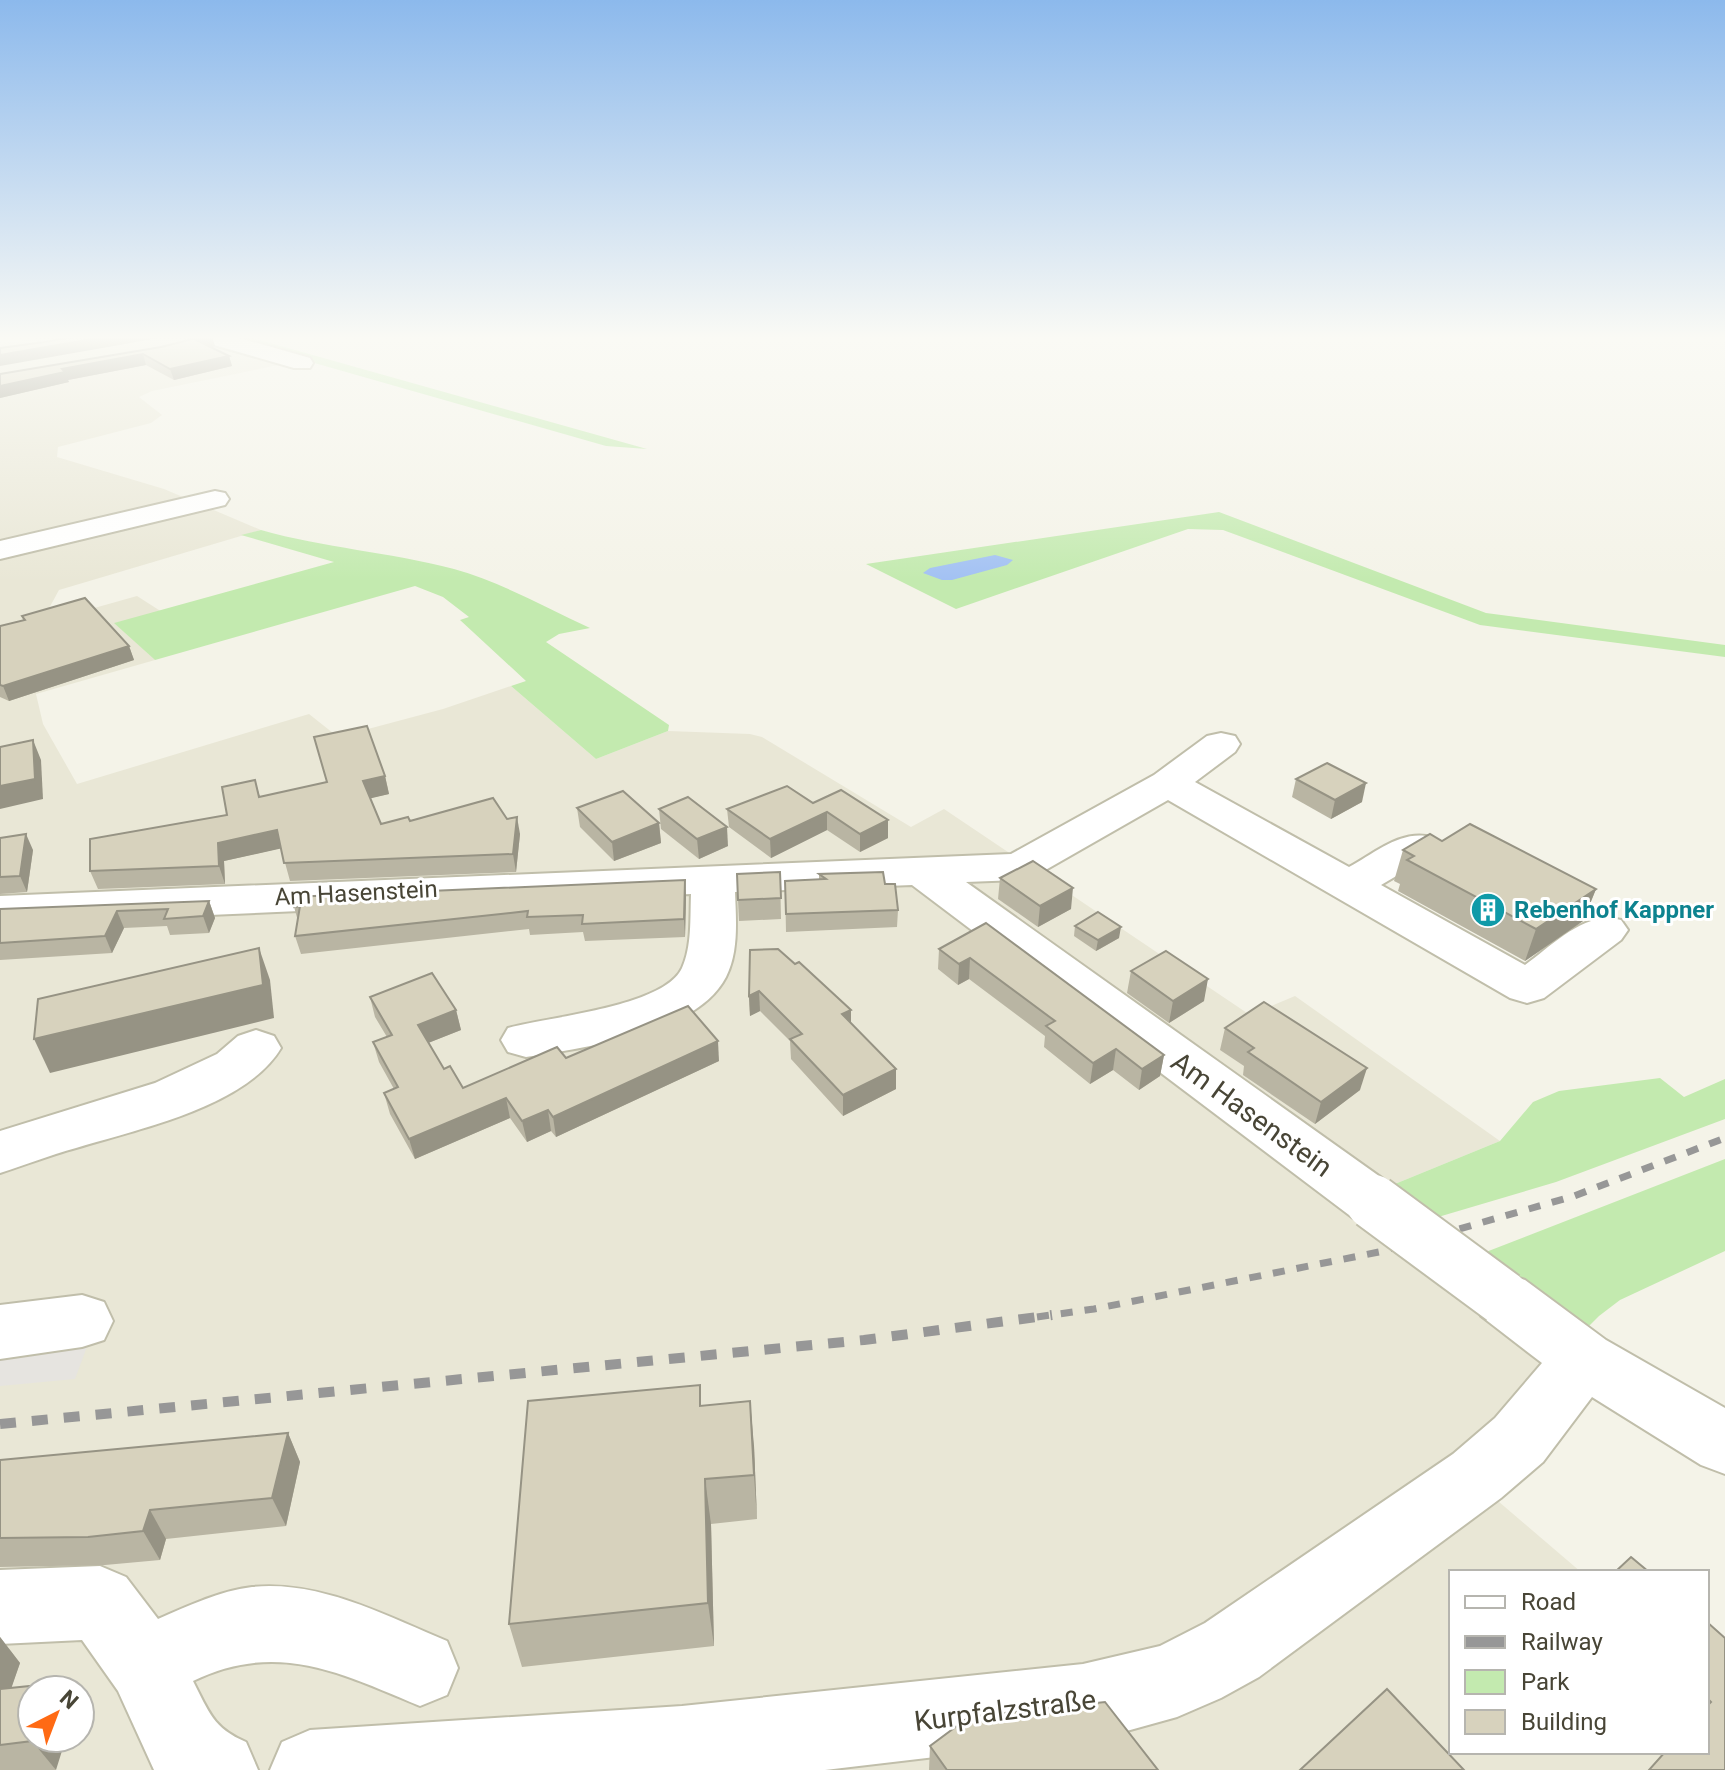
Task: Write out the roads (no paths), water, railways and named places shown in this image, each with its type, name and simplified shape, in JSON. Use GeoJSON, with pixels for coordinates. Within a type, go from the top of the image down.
{"type":"FeatureCollection","features":[{"type":"Feature","properties":{"kind":"street"},"geometry":{"type":"LineString","coordinates":[[108,496],[137,489]]}},
{"type":"Feature","properties":{"kind":"street"},"geometry":{"type":"LineString","coordinates":[[0,550],[215,499]]}},
{"type":"Feature","properties":{"kind":"street","name":"Am Hasenstein"},"geometry":{"type":"LineString","coordinates":[[0,910],[1020,867],[1168,783],[1221,744]]}},
{"type":"Feature","properties":{"kind":"street"},"geometry":{"type":"LineString","coordinates":[[1168,783],[1527,987],[1605,930]]}},
{"type":"Feature","properties":{"kind":"street"},"geometry":{"type":"LineString","coordinates":[[1349,886],[1417,846]]}},
{"type":"Feature","properties":{"kind":"street","name":"Am Hasenstein"},"geometry":{"type":"LineString","coordinates":[[920,870],[1584,1359],[1725,1443]]}},
{"type":"Feature","properties":{"kind":"street"},"geometry":{"type":"LineString","coordinates":[[526,1040],[607,1023],[661,1007],[689,993],[701,980],[709,960],[713,878]]}},
{"type":"Feature","properties":{"kind":"street"},"geometry":{"type":"LineString","coordinates":[[0,1152],[189,1091],[243,1063],[256,1048]]}},
{"type":"Feature","properties":{"kind":"street"},"geometry":{"type":"LineString","coordinates":[[0,1332],[82,1321]]}},
{"type":"Feature","properties":{"kind":"street","name":"Kurpfalzstraße"},"geometry":{"type":"LineString","coordinates":[[310,1770],[682,1746],[1083,1703],[1147,1690],[1192,1675],[1232,1650],[1477,1476],[1519,1440],[1584,1359]]}},
{"type":"Feature","properties":{"kind":"street"},"geometry":{"type":"LineString","coordinates":[[0,1607],[100,1603],[145,1664],[184,1747],[207,1769]]}},
{"type":"Feature","properties":{"kind":"street"},"geometry":{"type":"LineString","coordinates":[[145,1664],[225,1630],[275,1622],[325,1629],[420,1668]]}},
{"type":"Feature","properties":{"kind":"water"},"geometry":{"type":"Polygon","coordinates":[[[995,555],[1013,560],[1007,565],[952,580],[923,573],[930,568],[995,555]]]}},
{"type":"Feature","properties":{"kind":"railway"},"geometry":{"type":"LineString","coordinates":[[1038,1317],[1094,1309],[1379,1252],[1574,1196],[1725,1138]]}},
{"type":"Feature","properties":{"kind":"railway"},"geometry":{"type":"LineString","coordinates":[[1038,1317],[1052,1315]]}},
{"type":"Feature","properties":{"kind":"railway"},"geometry":{"type":"LineString","coordinates":[[0,1424],[864,1340],[1038,1317]]}},
{"type":"Feature","properties":{"kind":"place","name":"Rebenhof Kappner"},"geometry":{"type":"Point","coordinates":[1488,910]}}]}
